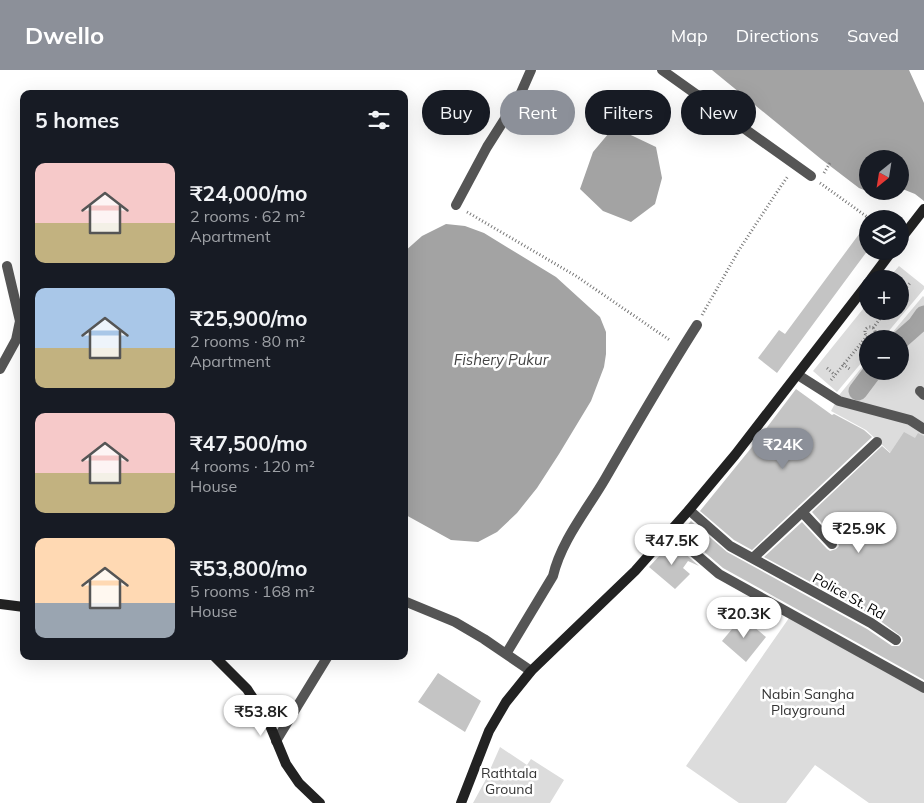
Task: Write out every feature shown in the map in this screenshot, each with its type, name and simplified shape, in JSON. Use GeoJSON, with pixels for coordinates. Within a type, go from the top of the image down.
{"type":"FeatureCollection","features":[{"type":"Feature","properties":{"kind":"main road"},"geometry":{"type":"LineString","coordinates":[[909,228],[924,209]]}},
{"type":"Feature","properties":{"kind":"main road"},"geometry":{"type":"LineString","coordinates":[[461,803],[489,731],[506,702],[531,671],[596,610],[670,532],[735,456],[859,295]]}},
{"type":"Feature","properties":{"kind":"main road"},"geometry":{"type":"LineString","coordinates":[[0,604],[20,606]]}},
{"type":"Feature","properties":{"kind":"main road"},"geometry":{"type":"LineString","coordinates":[[218,660],[247,689],[269,723],[286,764],[299,783],[320,803]]}},
{"type":"Feature","properties":{"kind":"street"},"geometry":{"type":"LineString","coordinates":[[456,205],[488,147],[520,95],[531,70]]}},
{"type":"Feature","properties":{"kind":"street"},"geometry":{"type":"LineString","coordinates":[[662,70],[811,176]]}},
{"type":"Feature","properties":{"kind":"street"},"geometry":{"type":"LineString","coordinates":[[0,369],[16,340],[20,321],[7,266]]}},
{"type":"Feature","properties":{"kind":"street"},"geometry":{"type":"LineString","coordinates":[[506,654],[553,576],[556,563],[576,526],[697,325]]}},
{"type":"Feature","properties":{"kind":"street"},"geometry":{"type":"LineString","coordinates":[[798,375],[839,401],[910,420],[924,429]]}},
{"type":"Feature","properties":{"kind":"street"},"geometry":{"type":"LineString","coordinates":[[753,558],[877,442]]}},
{"type":"Feature","properties":{"kind":"street","name":"Police St. Rd"},"geometry":{"type":"LineString","coordinates":[[689,510],[730,546],[871,622],[896,640]]}},
{"type":"Feature","properties":{"kind":"street"},"geometry":{"type":"LineString","coordinates":[[802,512],[832,544]]}},
{"type":"Feature","properties":{"kind":"street"},"geometry":{"type":"LineString","coordinates":[[670,532],[719,574],[924,688]]}},
{"type":"Feature","properties":{"kind":"street"},"geometry":{"type":"LineString","coordinates":[[408,603],[455,622],[531,671]]}},
{"type":"Feature","properties":{"kind":"street"},"geometry":{"type":"LineString","coordinates":[[276,741],[326,660]]}},
{"type":"Feature","properties":{"kind":"path"},"geometry":{"type":"LineString","coordinates":[[697,325],[739,250],[796,166]]}},
{"type":"Feature","properties":{"kind":"path"},"geometry":{"type":"LineString","coordinates":[[811,176],[859,211]]}},
{"type":"Feature","properties":{"kind":"path"},"geometry":{"type":"LineString","coordinates":[[456,205],[576,276],[682,348]]}},
{"type":"Feature","properties":{"kind":"path"},"geometry":{"type":"LineString","coordinates":[[866,330],[870,327],[872,328],[879,320]]}},
{"type":"Feature","properties":{"kind":"path"},"geometry":{"type":"LineString","coordinates":[[822,390],[859,346]]}},
{"type":"Feature","properties":{"kind":"path"},"geometry":{"type":"LineString","coordinates":[[844,364],[851,370]]}},
{"type":"Feature","properties":{"kind":"path"},"geometry":{"type":"LineString","coordinates":[[827,368],[835,375]]}},
{"type":"Feature","properties":{"kind":"green space"},"geometry":{"type":"Polygon","coordinates":[[[899,266],[904,270],[896,270],[899,266]]]}},
{"type":"Feature","properties":{"kind":"green space"},"geometry":{"type":"Polygon","coordinates":[[[909,274],[924,286],[924,289],[909,307],[909,274]]]}},
{"type":"Feature","properties":{"kind":"green space"},"geometry":{"type":"Polygon","coordinates":[[[923,296],[924,479],[894,456],[866,430],[831,411],[840,394],[859,371],[859,380],[909,380],[909,330],[895,330],[903,320],[909,320],[909,313],[923,296]]]}},
{"type":"Feature","properties":{"kind":"green space"},"geometry":{"type":"Polygon","coordinates":[[[859,314],[859,320],[898,320],[890,330],[859,330],[859,366],[837,392],[813,371],[859,314]]]}},
{"type":"Feature","properties":{"kind":"green space","name":"Nabin Sangha Playground"},"geometry":{"type":"Polygon","coordinates":[[[789,618],[924,693],[924,803],[869,803],[815,765],[786,803],[739,803],[686,766],[789,618]]]}},
{"type":"Feature","properties":{"kind":"green space","name":"Rathtala Ground"},"geometry":{"type":"Polygon","coordinates":[[[500,747],[527,765],[531,759],[564,780],[550,803],[473,803],[500,747]]]}},
{"type":"Feature","properties":{"kind":"water"},"geometry":{"type":"Polygon","coordinates":[[[712,70],[909,70],[924,103],[924,201],[909,192],[909,150],[859,150],[859,188],[756,106],[756,90],[736,90],[712,70]]]}},
{"type":"Feature","properties":{"kind":"water"},"geometry":{"type":"Polygon","coordinates":[[[607,135],[631,135],[656,147],[662,178],[655,204],[631,222],[603,211],[580,189],[593,152],[607,135]]]}},
{"type":"Feature","properties":{"kind":"water","name":"Fishery Pukur"},"geometry":{"type":"Polygon","coordinates":[[[446,224],[465,226],[484,233],[556,277],[600,317],[606,332],[604,367],[591,401],[559,454],[537,488],[517,513],[497,532],[478,542],[451,540],[408,516],[408,248],[422,236],[446,224]]]}},
{"type":"Feature","properties":{"kind":"building"},"geometry":{"type":"Polygon","coordinates":[[[859,234],[859,260],[861,260],[777,373],[758,358],[779,330],[785,334],[859,234]]]}},
{"type":"Feature","properties":{"kind":"building"},"geometry":{"type":"Polygon","coordinates":[[[796,389],[832,415],[834,414],[864,430],[872,437],[752,550],[734,540],[700,511],[796,389]]]}},
{"type":"Feature","properties":{"kind":"building"},"geometry":{"type":"Polygon","coordinates":[[[904,432],[915,438],[918,433],[924,436],[924,680],[723,568],[681,532],[691,521],[727,552],[867,629],[892,646],[899,646],[903,641],[902,637],[875,617],[764,557],[802,522],[827,549],[830,551],[836,549],[839,546],[837,540],[812,512],[882,446],[890,453],[904,432]]]}},
{"type":"Feature","properties":{"kind":"building"},"geometry":{"type":"Polygon","coordinates":[[[672,542],[699,566],[688,561],[683,568],[690,574],[675,589],[649,567],[672,542]]]}},
{"type":"Feature","properties":{"kind":"building"},"geometry":{"type":"Polygon","coordinates":[[[742,617],[766,637],[746,662],[722,641],[742,617]]]}},
{"type":"Feature","properties":{"kind":"building"},"geometry":{"type":"Polygon","coordinates":[[[438,673],[481,701],[465,732],[418,702],[438,673]]]}},
{"type":"Feature","properties":{"kind":"waterway"},"geometry":{"type":"LineString","coordinates":[[909,332],[924,315]]}},
{"type":"Feature","properties":{"kind":"waterway"},"geometry":{"type":"LineString","coordinates":[[858,391],[866,380]]}}]}
